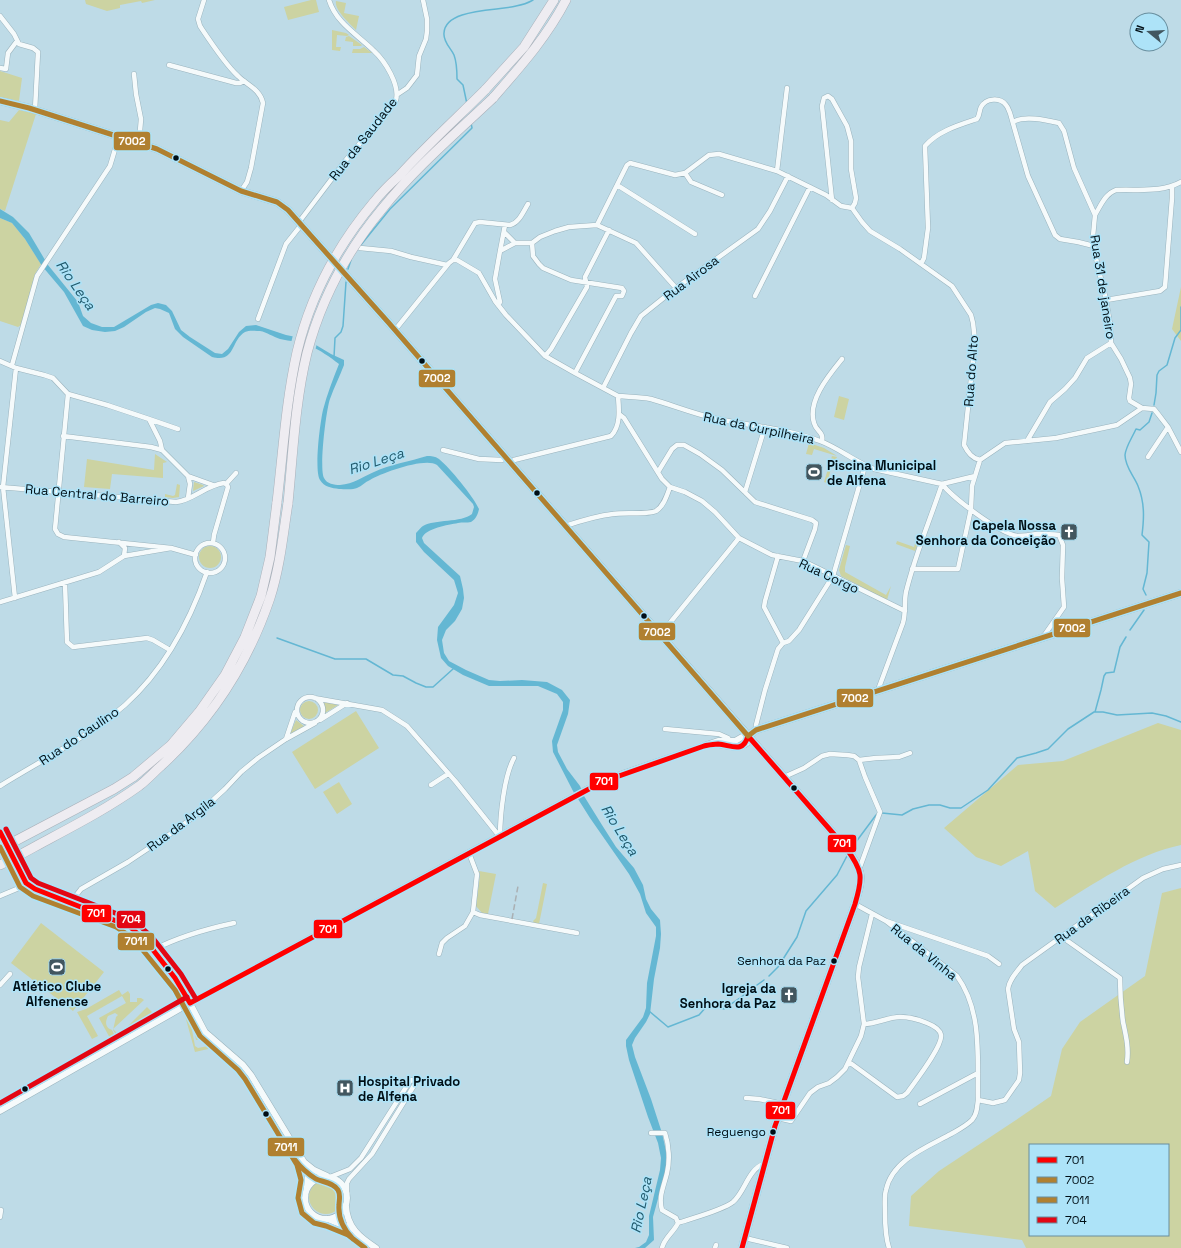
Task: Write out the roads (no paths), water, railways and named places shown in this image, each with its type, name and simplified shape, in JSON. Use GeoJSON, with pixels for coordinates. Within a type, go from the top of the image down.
{"type":"FeatureCollection","features":[{"type":"Feature","properties":{"kind":"highway"},"geometry":{"type":"LineString","coordinates":[[0,849],[114,789],[133,777],[171,745],[199,712],[225,675],[245,637],[261,596],[270,556],[288,402],[298,351],[309,313],[324,277],[347,239],[374,202],[411,162],[485,90],[524,47],[554,0]]}},
{"type":"Feature","properties":{"kind":"highway"},"geometry":{"type":"LineString","coordinates":[[1,865],[100,812],[140,785],[177,751],[207,718],[233,680],[253,642],[270,598],[280,559],[288,503],[298,404],[307,354],[318,317],[333,282],[355,245],[382,209],[418,170],[493,98],[532,53],[566,0]]}},
{"type":"Feature","properties":{"kind":"main road"},"geometry":{"type":"LineString","coordinates":[[0,101],[35,110],[139,143],[167,154],[241,191],[277,202],[288,210],[395,330],[510,464],[784,777],[860,867],[861,883],[855,904],[778,1118],[764,1164],[742,1248]]}},
{"type":"Feature","properties":{"kind":"main road"},"geometry":{"type":"LineString","coordinates":[[748,736],[756,730],[1181,593]]}},
{"type":"Feature","properties":{"kind":"street"},"geometry":{"type":"LineString","coordinates":[[204,0],[198,19],[200,26],[234,72],[256,90],[262,98],[263,106],[251,168],[241,191]]}},
{"type":"Feature","properties":{"kind":"street","name":"Rua da Saudade"},"geometry":{"type":"LineString","coordinates":[[258,320],[286,244],[346,160],[396,100],[398,94],[393,80],[377,54],[357,37],[337,16],[329,0]]}},
{"type":"Feature","properties":{"kind":"street"},"geometry":{"type":"LineString","coordinates":[[398,94],[407,88],[417,75],[419,56],[426,39],[427,31],[427,19],[423,0]]}},
{"type":"Feature","properties":{"kind":"street"},"geometry":{"type":"LineString","coordinates":[[0,16],[14,34],[19,44],[33,48],[38,52],[35,110]]}},
{"type":"Feature","properties":{"kind":"street"},"geometry":{"type":"LineString","coordinates":[[0,68],[6,69],[8,53],[17,41]]}},
{"type":"Feature","properties":{"kind":"street"},"geometry":{"type":"LineString","coordinates":[[169,65],[236,83],[244,81]]}},
{"type":"Feature","properties":{"kind":"street"},"geometry":{"type":"LineString","coordinates":[[134,74],[141,119],[139,143]]}},
{"type":"Feature","properties":{"kind":"street"},"geometry":{"type":"LineString","coordinates":[[778,171],[787,88]]}},
{"type":"Feature","properties":{"kind":"street"},"geometry":{"type":"LineString","coordinates":[[597,225],[627,165],[630,163],[675,175],[685,173],[709,155],[713,154],[778,171],[810,187],[841,206],[852,208],[856,198],[851,169],[851,141],[847,126],[830,97],[826,96],[822,106],[832,200]]}},
{"type":"Feature","properties":{"kind":"street"},"geometry":{"type":"LineString","coordinates":[[922,264],[928,228],[925,146],[954,126],[977,119],[980,116],[981,107],[985,102],[991,100],[998,100],[1006,104],[1013,122],[1028,176],[1055,235],[1060,239],[1094,246]]}},
{"type":"Feature","properties":{"kind":"street","name":"Rua 31 de janeiro"},"geometry":{"type":"LineString","coordinates":[[1013,122],[1021,117],[1046,120],[1059,123],[1064,131],[1074,168],[1095,215],[1093,236],[1094,246],[1106,300],[1110,324],[1111,343],[1130,378],[1130,402],[1142,408],[1154,409],[1168,428],[1181,452]]}},
{"type":"Feature","properties":{"kind":"street"},"geometry":{"type":"LineString","coordinates":[[15,598],[2,487],[14,366],[37,276],[50,254],[110,166],[119,136]]}},
{"type":"Feature","properties":{"kind":"street"},"geometry":{"type":"LineString","coordinates":[[685,173],[691,182],[722,195]]}},
{"type":"Feature","properties":{"kind":"street","name":"Rua Airosa"},"geometry":{"type":"LineString","coordinates":[[603,388],[641,316],[676,288],[758,229],[770,211],[788,176]]}},
{"type":"Feature","properties":{"kind":"street"},"geometry":{"type":"LineString","coordinates":[[1095,215],[1104,199],[1110,192],[1116,190],[1148,190],[1172,187],[1181,182]]}},
{"type":"Feature","properties":{"kind":"street"},"geometry":{"type":"LineString","coordinates":[[617,185],[695,234]]}},
{"type":"Feature","properties":{"kind":"street"},"geometry":{"type":"LineString","coordinates":[[755,296],[810,187]]}},
{"type":"Feature","properties":{"kind":"street"},"geometry":{"type":"LineString","coordinates":[[1106,300],[1160,291],[1165,287],[1172,187]]}},
{"type":"Feature","properties":{"kind":"street"},"geometry":{"type":"LineString","coordinates":[[395,330],[447,265],[453,260],[475,223],[480,222],[505,225],[514,224],[519,219],[528,204]]}},
{"type":"Feature","properties":{"kind":"street","name":"Rua do Alto"},"geometry":{"type":"LineString","coordinates":[[852,208],[870,230],[922,264],[952,286],[971,315],[975,341],[964,445],[971,456],[980,460]]}},
{"type":"Feature","properties":{"kind":"street"},"geometry":{"type":"LineString","coordinates":[[498,305],[500,302],[495,279],[505,225]]}},
{"type":"Feature","properties":{"kind":"street"},"geometry":{"type":"LineString","coordinates":[[500,251],[515,243],[532,243],[540,237],[569,227],[597,225],[636,243],[676,288]]}},
{"type":"Feature","properties":{"kind":"street"},"geometry":{"type":"LineString","coordinates":[[545,356],[551,349],[587,288],[585,277],[609,230]]}},
{"type":"Feature","properties":{"kind":"street"},"geometry":{"type":"LineString","coordinates":[[504,232],[515,243]]}},
{"type":"Feature","properties":{"kind":"street"},"geometry":{"type":"LineString","coordinates":[[532,243],[533,256],[543,268],[571,280],[622,288],[624,291],[622,296],[616,296],[575,373]]}},
{"type":"Feature","properties":{"kind":"street"},"geometry":{"type":"LineString","coordinates":[[360,248],[387,250],[447,265]]}},
{"type":"Feature","properties":{"kind":"street"},"geometry":{"type":"LineString","coordinates":[[453,260],[461,261],[479,273],[498,305],[545,356],[618,396],[619,414],[614,433],[611,436],[514,460],[510,464]]}},
{"type":"Feature","properties":{"kind":"street"},"geometry":{"type":"LineString","coordinates":[[1027,441],[1050,402],[1075,378],[1087,358],[1111,343]]}},
{"type":"Feature","properties":{"kind":"street"},"geometry":{"type":"LineString","coordinates":[[822,441],[823,436],[814,424],[812,413],[827,378],[842,359]]}},
{"type":"Feature","properties":{"kind":"street"},"geometry":{"type":"LineString","coordinates":[[0,361],[53,378],[68,394],[107,405],[178,429]]}},
{"type":"Feature","properties":{"kind":"street"},"geometry":{"type":"LineString","coordinates":[[68,394],[55,529],[58,534],[64,537],[171,548],[196,555]]}},
{"type":"Feature","properties":{"kind":"street","name":"Rua da Curpilheira"},"geometry":{"type":"LineString","coordinates":[[618,396],[651,399],[696,414],[731,422],[765,427],[822,441],[866,466],[942,484]]}},
{"type":"Feature","properties":{"kind":"street"},"geometry":{"type":"LineString","coordinates":[[912,569],[958,569],[971,509],[972,486],[980,460],[1005,443],[1056,438],[1117,425],[1142,408]]}},
{"type":"Feature","properties":{"kind":"street"},"geometry":{"type":"LineString","coordinates":[[564,526],[598,516],[656,511],[662,505],[670,487],[662,479],[624,418],[619,414]]}},
{"type":"Feature","properties":{"kind":"street"},"geometry":{"type":"LineString","coordinates":[[149,419],[160,441],[162,450]]}},
{"type":"Feature","properties":{"kind":"street"},"geometry":{"type":"LineString","coordinates":[[745,492],[765,427]]}},
{"type":"Feature","properties":{"kind":"street"},"geometry":{"type":"LineString","coordinates":[[1148,457],[1168,428]]}},
{"type":"Feature","properties":{"kind":"street"},"geometry":{"type":"LineString","coordinates":[[63,436],[150,447],[162,450],[188,476],[213,485],[222,483],[226,484]]}},
{"type":"Feature","properties":{"kind":"street"},"geometry":{"type":"LineString","coordinates":[[658,472],[672,449],[677,445],[684,445],[722,470],[755,502],[812,520],[816,524],[803,561]]}},
{"type":"Feature","properties":{"kind":"street"},"geometry":{"type":"LineString","coordinates":[[443,450],[479,459],[502,460],[505,457]]}},
{"type":"Feature","properties":{"kind":"street"},"geometry":{"type":"LineString","coordinates":[[756,730],[770,673],[778,649],[783,643],[789,641],[799,630],[833,576],[866,466]]}},
{"type":"Feature","properties":{"kind":"street"},"geometry":{"type":"LineString","coordinates":[[226,484],[236,473]]}},
{"type":"Feature","properties":{"kind":"street"},"geometry":{"type":"LineString","coordinates":[[188,476],[190,484],[188,498]]}},
{"type":"Feature","properties":{"kind":"street"},"geometry":{"type":"LineString","coordinates":[[942,484],[975,476]]}},
{"type":"Feature","properties":{"kind":"street"},"geometry":{"type":"LineString","coordinates":[[213,543],[228,487],[226,484]]}},
{"type":"Feature","properties":{"kind":"street"},"geometry":{"type":"LineString","coordinates":[[942,484],[948,492],[971,509],[999,528],[1017,536],[1044,534],[1059,535],[1063,546],[1062,578],[1064,607],[1042,638]]}},
{"type":"Feature","properties":{"kind":"street"},"geometry":{"type":"LineString","coordinates":[[878,690],[903,623],[906,595],[912,569],[942,484]]}},
{"type":"Feature","properties":{"kind":"street","name":"Rua Central do Barreiro"},"geometry":{"type":"LineString","coordinates":[[2,487],[163,502],[182,502],[213,485]]}},
{"type":"Feature","properties":{"kind":"street","name":"Rua Corgo"},"geometry":{"type":"LineString","coordinates":[[670,487],[685,492],[702,501],[715,512],[738,538],[772,555],[803,561],[905,611]]}},
{"type":"Feature","properties":{"kind":"street"},"geometry":{"type":"LineString","coordinates":[[660,635],[738,538]]}},
{"type":"Feature","properties":{"kind":"street"},"geometry":{"type":"LineString","coordinates":[[119,542],[125,548],[124,556]]}},
{"type":"Feature","properties":{"kind":"street"},"geometry":{"type":"LineString","coordinates":[[213,543],[217,544],[223,550],[225,559],[220,569],[207,572],[199,568],[196,555],[197,551],[203,545],[213,543]]}},
{"type":"Feature","properties":{"kind":"street"},"geometry":{"type":"LineString","coordinates":[[0,602],[99,572],[124,556],[171,548]]}},
{"type":"Feature","properties":{"kind":"street"},"geometry":{"type":"LineString","coordinates":[[778,556],[764,608],[783,643]]}},
{"type":"Feature","properties":{"kind":"street","name":"Rua do Caulino"},"geometry":{"type":"LineString","coordinates":[[0,786],[103,722],[140,690],[159,667],[181,633],[192,612],[207,572]]}},
{"type":"Feature","properties":{"kind":"street"},"geometry":{"type":"LineString","coordinates":[[65,583],[67,642],[73,647],[146,638],[153,640],[170,650]]}},
{"type":"Feature","properties":{"kind":"street"},"geometry":{"type":"LineString","coordinates":[[286,738],[292,726],[297,706],[302,699],[310,697],[382,710],[407,726],[500,837]]}},
{"type":"Feature","properties":{"kind":"street"},"geometry":{"type":"LineString","coordinates":[[297,706],[297,715],[302,722],[316,722],[321,718],[323,710],[320,702],[314,698]]}},
{"type":"Feature","properties":{"kind":"street","name":"Rua da Argila"},"geometry":{"type":"LineString","coordinates":[[71,902],[81,889],[179,828],[226,789],[247,767],[286,738],[347,703]]}},
{"type":"Feature","properties":{"kind":"street"},"geometry":{"type":"LineString","coordinates":[[665,729],[719,734],[728,738],[730,741]]}},
{"type":"Feature","properties":{"kind":"street"},"geometry":{"type":"LineString","coordinates":[[0,1111],[190,1003],[584,791],[625,773],[713,744],[718,741],[735,741],[742,737],[748,736],[747,743],[740,747],[735,748],[713,744]]}},
{"type":"Feature","properties":{"kind":"street"},"geometry":{"type":"LineString","coordinates":[[859,760],[899,757],[910,753]]}},
{"type":"Feature","properties":{"kind":"street"},"geometry":{"type":"LineString","coordinates":[[784,777],[804,768],[822,756],[830,754],[854,756],[859,760],[880,812],[860,867]]}},
{"type":"Feature","properties":{"kind":"street"},"geometry":{"type":"LineString","coordinates":[[500,837],[506,777],[508,767],[514,758]]}},
{"type":"Feature","properties":{"kind":"street"},"geometry":{"type":"LineString","coordinates":[[431,785],[448,774]]}},
{"type":"Feature","properties":{"kind":"street"},"geometry":{"type":"LineString","coordinates":[[0,832],[26,883],[35,889],[129,926],[138,933],[181,986],[205,1032],[243,1065],[251,1075],[304,1162],[308,1180],[304,1198],[308,1209],[317,1217],[328,1219],[352,1229],[376,1248]]}},
{"type":"Feature","properties":{"kind":"street"},"geometry":{"type":"LineString","coordinates":[[439,954],[442,943],[465,926],[473,912],[477,874],[469,854]]}},
{"type":"Feature","properties":{"kind":"street","name":"Rua da Ribeira"},"geometry":{"type":"LineString","coordinates":[[978,1100],[993,1103],[1005,1100],[1019,1080],[1019,1042],[1014,1029],[1008,985],[1022,965],[1062,938],[1118,895],[1143,878],[1181,865]]}},
{"type":"Feature","properties":{"kind":"street"},"geometry":{"type":"LineString","coordinates":[[0,896],[19,888],[26,883]]}},
{"type":"Feature","properties":{"kind":"street"},"geometry":{"type":"LineString","coordinates":[[855,904],[886,921],[988,956],[999,964]]}},
{"type":"Feature","properties":{"kind":"street"},"geometry":{"type":"LineString","coordinates":[[473,912],[480,915],[577,933]]}},
{"type":"Feature","properties":{"kind":"street"},"geometry":{"type":"LineString","coordinates":[[778,1118],[791,1121],[810,1093],[837,1077],[849,1062],[861,1036],[864,1024],[858,977],[872,914]]}},
{"type":"Feature","properties":{"kind":"street","name":"Rua da Vinha"},"geometry":{"type":"LineString","coordinates":[[886,921],[958,976],[965,986],[971,1003],[976,1026],[978,1073],[977,1112],[971,1121],[959,1130],[915,1153],[896,1170],[889,1181],[885,1190],[886,1238],[889,1248]]}},
{"type":"Feature","properties":{"kind":"street"},"geometry":{"type":"LineString","coordinates":[[153,950],[206,929],[234,923]]}},
{"type":"Feature","properties":{"kind":"street"},"geometry":{"type":"LineString","coordinates":[[1062,938],[1120,978],[1123,1022],[1127,1038],[1127,1062]]}},
{"type":"Feature","properties":{"kind":"street"},"geometry":{"type":"LineString","coordinates":[[0,984],[10,974]]}},
{"type":"Feature","properties":{"kind":"street"},"geometry":{"type":"LineString","coordinates":[[849,1062],[897,1097],[900,1097],[907,1093],[939,1046],[941,1036],[938,1030],[923,1021],[902,1017],[864,1024]]}},
{"type":"Feature","properties":{"kind":"street"},"geometry":{"type":"LineString","coordinates":[[920,1104],[978,1073]]}},
{"type":"Feature","properties":{"kind":"street"},"geometry":{"type":"LineString","coordinates":[[307,1187],[314,1180],[323,1176],[329,1176],[350,1169],[362,1158],[410,1081],[413,1080],[415,1084],[369,1159],[349,1179],[347,1183],[346,1215],[352,1229]]}},
{"type":"Feature","properties":{"kind":"street"},"geometry":{"type":"LineString","coordinates":[[746,1098],[760,1099],[783,1104]]}},
{"type":"Feature","properties":{"kind":"street"},"geometry":{"type":"LineString","coordinates":[[385,1133],[386,1128],[394,1115],[392,1110]]}},
{"type":"Feature","properties":{"kind":"street"},"geometry":{"type":"LineString","coordinates":[[650,1133],[665,1133],[667,1140],[668,1165],[660,1203],[662,1210],[676,1218],[678,1223]]}},
{"type":"Feature","properties":{"kind":"street"},"geometry":{"type":"LineString","coordinates":[[304,1162],[314,1170],[341,1183],[347,1194]]}},
{"type":"Feature","properties":{"kind":"street"},"geometry":{"type":"LineString","coordinates":[[662,1248],[662,1244],[678,1223],[732,1203],[756,1169],[764,1164]]}},
{"type":"Feature","properties":{"kind":"street"},"geometry":{"type":"LineString","coordinates":[[328,1219],[339,1215],[346,1206]]}},
{"type":"Feature","properties":{"kind":"street"},"geometry":{"type":"LineString","coordinates":[[0,1217],[2,1210]]}},
{"type":"Feature","properties":{"kind":"street"},"geometry":{"type":"LineString","coordinates":[[745,1238],[786,1248]]}},
{"type":"Feature","properties":{"kind":"water"},"geometry":{"type":"Polygon","coordinates":[[[0,209],[13,217],[29,233],[48,265],[78,302],[83,316],[91,323],[102,327],[114,327],[151,305],[158,303],[166,305],[172,311],[181,330],[215,353],[222,354],[228,349],[239,332],[246,326],[256,325],[286,335],[306,339],[344,360],[344,365],[328,405],[325,426],[322,463],[324,478],[329,483],[340,485],[350,483],[386,467],[432,456],[439,459],[449,469],[476,503],[479,511],[471,522],[433,529],[422,538],[424,543],[460,576],[463,589],[464,598],[462,609],[455,621],[446,630],[442,640],[444,653],[449,661],[489,680],[547,682],[562,690],[570,700],[568,714],[557,745],[558,752],[616,847],[634,868],[643,885],[646,899],[651,909],[660,920],[660,948],[654,979],[650,1014],[632,1045],[662,1133],[666,1151],[667,1166],[653,1217],[654,1240],[645,1248],[635,1248],[646,1242],[649,1235],[649,1216],[660,1170],[661,1158],[658,1143],[629,1060],[626,1040],[643,1017],[646,1008],[647,983],[656,936],[656,927],[646,913],[640,894],[629,874],[573,791],[553,752],[552,741],[563,710],[563,702],[557,694],[538,686],[489,686],[463,675],[448,666],[441,658],[437,640],[438,627],[454,605],[458,593],[454,580],[424,552],[416,542],[416,533],[422,527],[434,522],[467,517],[472,514],[474,507],[473,504],[437,465],[431,463],[414,464],[393,470],[376,477],[355,489],[339,489],[326,486],[320,480],[318,475],[319,435],[325,404],[339,364],[310,346],[280,339],[260,331],[245,332],[240,336],[229,354],[220,358],[212,357],[183,337],[175,329],[169,313],[155,308],[115,331],[105,332],[92,330],[83,326],[64,292],[42,266],[25,239],[12,223],[0,218],[0,209]]]}},
{"type":"Feature","properties":{"kind":"waterway"},"geometry":{"type":"LineString","coordinates":[[467,104],[463,85],[457,79],[454,55],[444,36],[447,25],[453,19],[462,15],[518,6],[533,0]]}},
{"type":"Feature","properties":{"kind":"waterway"},"geometry":{"type":"LineString","coordinates":[[360,246],[390,209],[472,128],[471,123]]}},
{"type":"Feature","properties":{"kind":"waterway"},"geometry":{"type":"LineString","coordinates":[[348,269],[351,260]]}},
{"type":"Feature","properties":{"kind":"waterway"},"geometry":{"type":"LineString","coordinates":[[334,357],[335,338],[341,332],[343,326],[346,282]]}},
{"type":"Feature","properties":{"kind":"waterway"},"geometry":{"type":"LineString","coordinates":[[1154,405],[1157,375],[1159,371],[1167,365],[1175,338],[1181,330],[1181,307]]}},
{"type":"Feature","properties":{"kind":"waterway"},"geometry":{"type":"LineString","coordinates":[[1146,595],[1143,589],[1147,573],[1149,542],[1142,535],[1142,499],[1138,486],[1126,464],[1125,455],[1136,429],[1140,430],[1149,422],[1152,413]]}},
{"type":"Feature","properties":{"kind":"waterway"},"geometry":{"type":"LineString","coordinates":[[1130,630],[1144,610]]}},
{"type":"Feature","properties":{"kind":"waterway"},"geometry":{"type":"LineString","coordinates":[[1095,712],[1104,676],[1106,673],[1114,672],[1120,647],[1126,637]]}},
{"type":"Feature","properties":{"kind":"waterway"},"geometry":{"type":"LineString","coordinates":[[277,638],[335,659],[366,659],[393,675],[403,676],[426,687],[433,687],[453,669]]}},
{"type":"Feature","properties":{"kind":"waterway"},"geometry":{"type":"LineString","coordinates":[[882,813],[902,815],[913,809],[929,805],[961,808],[988,790],[1017,758],[1048,749],[1068,729],[1094,712],[1117,715],[1152,713],[1166,716],[1181,722]]}},
{"type":"Feature","properties":{"kind":"waterway"},"geometry":{"type":"LineString","coordinates":[[850,850],[876,815]]}},
{"type":"Feature","properties":{"kind":"waterway"},"geometry":{"type":"LineString","coordinates":[[769,976],[778,967],[797,937],[806,911],[837,875],[848,854]]}},
{"type":"Feature","properties":{"kind":"waterway"},"geometry":{"type":"LineString","coordinates":[[757,985],[764,980]]}},
{"type":"Feature","properties":{"kind":"waterway"},"geometry":{"type":"LineString","coordinates":[[649,1011],[668,1027],[699,1015],[707,1006],[716,1006],[724,1009],[754,988]]}},
{"type":"Feature","properties":{"kind":"railway"},"geometry":{"type":"LineString","coordinates":[[512,919],[518,886]]}},
{"type":"Feature","properties":{"kind":"place","name":"Piscina Municipal de Alfena"},"geometry":{"type":"Point","coordinates":[814,472]}},
{"type":"Feature","properties":{"kind":"place","name":"Capela Nossa Senhora da Conceição"},"geometry":{"type":"Point","coordinates":[1069,532]}},
{"type":"Feature","properties":{"kind":"place","name":"Senhora da Paz"},"geometry":{"type":"Point","coordinates":[834,961]}},
{"type":"Feature","properties":{"kind":"place","name":"Atlético Clube Alfenense"},"geometry":{"type":"Point","coordinates":[57,967]}},
{"type":"Feature","properties":{"kind":"place","name":"Igreja da Senhora da Paz"},"geometry":{"type":"Point","coordinates":[789,995]}},
{"type":"Feature","properties":{"kind":"place","name":"Hospital Privado de Alfena"},"geometry":{"type":"Point","coordinates":[345,1088]}},
{"type":"Feature","properties":{"kind":"place","name":"Reguengo"},"geometry":{"type":"Point","coordinates":[773,1132]}},
{"type":"Feature","properties":{"kind":"water label","name":"Rio Leça"},"geometry":{"type":"Point","coordinates":[76,285]}},
{"type":"Feature","properties":{"kind":"water label","name":"Rio Leça"},"geometry":{"type":"Point","coordinates":[376,461]}},
{"type":"Feature","properties":{"kind":"water label","name":"Rio Leça"},"geometry":{"type":"Point","coordinates":[620,830]}},
{"type":"Feature","properties":{"kind":"water label","name":"Rio Leça"},"geometry":{"type":"Point","coordinates":[641,1205]}}]}
